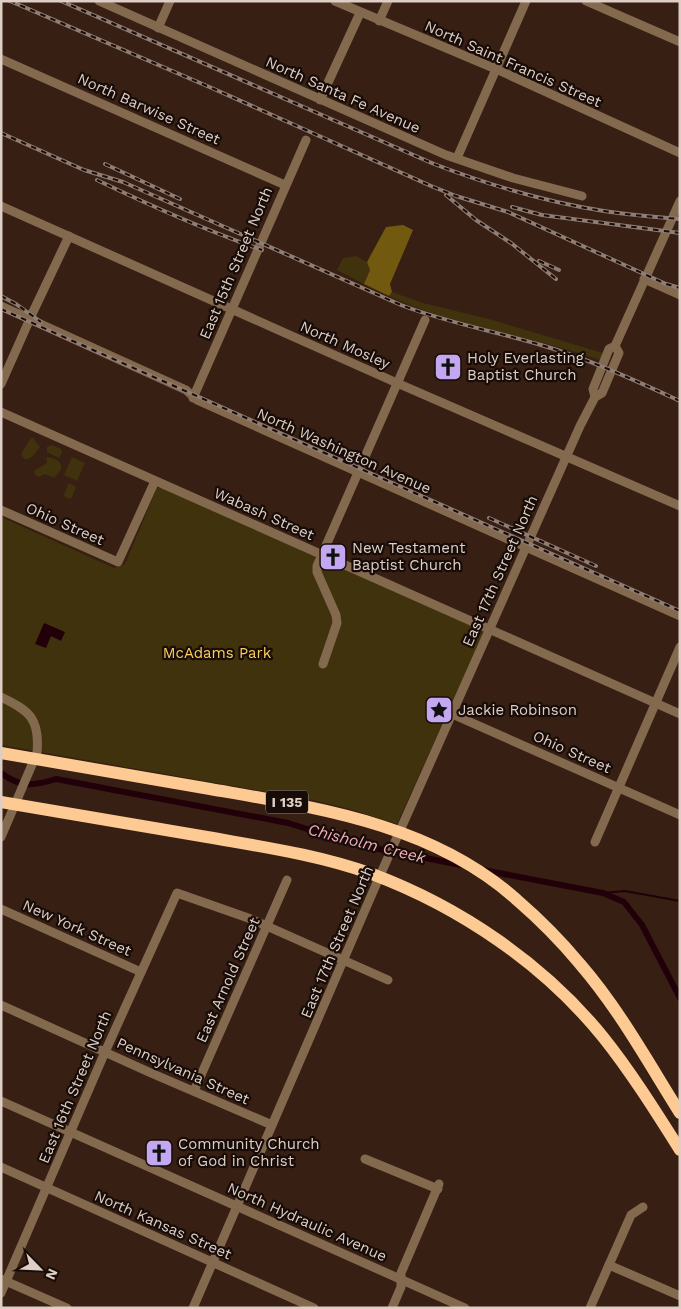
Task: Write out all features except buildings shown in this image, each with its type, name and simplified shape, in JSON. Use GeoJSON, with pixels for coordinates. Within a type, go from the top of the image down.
{"type":"FeatureCollection","features":[{"type":"Feature","properties":{"kind":"highway","name":"I 135"},"geometry":{"type":"LineString","coordinates":[[2,753],[306,806],[368,821],[416,838],[469,866],[516,899],[580,964],[621,1019],[680,1113]]}},
{"type":"Feature","properties":{"kind":"highway"},"geometry":{"type":"LineString","coordinates":[[1,802],[314,857],[371,874],[432,901],[500,941],[567,998],[603,1037],[680,1150]]}},
{"type":"Feature","properties":{"kind":"highway"},"geometry":{"type":"LineString","coordinates":[[668,1131],[680,1156]]}},
{"type":"Feature","properties":{"kind":"street","name":"North Santa Fe Avenue"},"geometry":{"type":"LineString","coordinates":[[99,1],[320,100],[484,169],[582,196]]}},
{"type":"Feature","properties":{"kind":"street"},"geometry":{"type":"LineString","coordinates":[[158,28],[170,1]]}},
{"type":"Feature","properties":{"kind":"street","name":"North Saint Francis Street"},"geometry":{"type":"LineString","coordinates":[[335,1],[496,70],[680,153]]}},
{"type":"Feature","properties":{"kind":"street"},"geometry":{"type":"LineString","coordinates":[[379,21],[388,1]]}},
{"type":"Feature","properties":{"kind":"street"},"geometry":{"type":"LineString","coordinates":[[457,158],[526,1]]}},
{"type":"Feature","properties":{"kind":"street"},"geometry":{"type":"LineString","coordinates":[[586,1],[680,42]]}},
{"type":"Feature","properties":{"kind":"street"},"geometry":{"type":"LineString","coordinates":[[320,100],[360,13]]}},
{"type":"Feature","properties":{"kind":"street","name":"North Barwise Street"},"geometry":{"type":"LineString","coordinates":[[1,59],[285,185]]}},
{"type":"Feature","properties":{"kind":"street","name":"East 15th Street North"},"geometry":{"type":"LineString","coordinates":[[193,398],[306,140]]}},
{"type":"Feature","properties":{"kind":"street","name":"East 17th Street North"},"geometry":{"type":"LineString","coordinates":[[193,1308],[401,828],[566,457],[595,397],[593,389],[609,349],[615,346],[680,201]]}},
{"type":"Feature","properties":{"kind":"street","name":"North Mosley"},"geometry":{"type":"LineString","coordinates":[[1,206],[397,383],[680,506]]}},
{"type":"Feature","properties":{"kind":"street"},"geometry":{"type":"LineString","coordinates":[[1,384],[69,236]]}},
{"type":"Feature","properties":{"kind":"street"},"geometry":{"type":"LineString","coordinates":[[644,279],[680,294]]}},
{"type":"Feature","properties":{"kind":"street","name":"North Washington Avenue"},"geometry":{"type":"LineString","coordinates":[[1,306],[186,390],[193,398],[357,473],[526,546],[680,616]]}},
{"type":"Feature","properties":{"kind":"street"},"geometry":{"type":"LineString","coordinates":[[324,664],[338,623],[317,572],[317,566],[425,320]]}},
{"type":"Feature","properties":{"kind":"street","name":"Wabash Street"},"geometry":{"type":"LineString","coordinates":[[1,412],[680,714]]}},
{"type":"Feature","properties":{"kind":"street","name":"Ohio Street"},"geometry":{"type":"LineString","coordinates":[[1,510],[118,562],[155,481]]}},
{"type":"Feature","properties":{"kind":"street"},"geometry":{"type":"LineString","coordinates":[[595,842],[617,787],[680,647]]}},
{"type":"Feature","properties":{"kind":"street"},"geometry":{"type":"LineString","coordinates":[[1,697],[28,712],[37,728],[38,738],[37,753],[1,837]]}},
{"type":"Feature","properties":{"kind":"street","name":"Ohio Street"},"geometry":{"type":"LineString","coordinates":[[452,714],[680,815]]}},
{"type":"Feature","properties":{"kind":"street","name":"East Arnold Street"},"geometry":{"type":"LineString","coordinates":[[194,1091],[287,880]]}},
{"type":"Feature","properties":{"kind":"street","name":"East 16th Street North"},"geometry":{"type":"LineString","coordinates":[[1,1293],[4,1280],[47,1188],[105,1052],[177,894],[267,926]]}},
{"type":"Feature","properties":{"kind":"street","name":"New York Street"},"geometry":{"type":"LineString","coordinates":[[1,909],[141,972]]}},
{"type":"Feature","properties":{"kind":"street"},"geometry":{"type":"LineString","coordinates":[[267,926],[388,980]]}},
{"type":"Feature","properties":{"kind":"street","name":"Pennsylvania Street"},"geometry":{"type":"LineString","coordinates":[[1,1005],[272,1125]]}},
{"type":"Feature","properties":{"kind":"street","name":"North Hydraulic Avenue"},"geometry":{"type":"LineString","coordinates":[[1,1101],[465,1308]]}},
{"type":"Feature","properties":{"kind":"street"},"geometry":{"type":"LineString","coordinates":[[365,1159],[438,1186],[401,1272],[401,1286],[392,1308]]}},
{"type":"Feature","properties":{"kind":"street","name":"North Kansas Street"},"geometry":{"type":"LineString","coordinates":[[1,1167],[314,1308]]}},
{"type":"Feature","properties":{"kind":"street"},"geometry":{"type":"LineString","coordinates":[[590,1308],[631,1215],[643,1207]]}},
{"type":"Feature","properties":{"kind":"street"},"geometry":{"type":"LineString","coordinates":[[609,1265],[680,1296]]}},
{"type":"Feature","properties":{"kind":"street"},"geometry":{"type":"LineString","coordinates":[[4,1280],[67,1308]]}},
{"type":"Feature","properties":{"kind":"green space"},"geometry":{"type":"Polygon","coordinates":[[[356,256],[367,262],[370,270],[364,284],[337,270],[343,258],[356,256]]]}},
{"type":"Feature","properties":{"kind":"green space"},"geometry":{"type":"Polygon","coordinates":[[[392,292],[423,303],[489,319],[603,353],[600,360],[547,344],[467,324],[414,307],[389,296],[392,292]]]}},
{"type":"Feature","properties":{"kind":"green space"},"geometry":{"type":"Polygon","coordinates":[[[31,438],[40,447],[31,457],[24,459],[21,454],[31,438]]]}},
{"type":"Feature","properties":{"kind":"green space"},"geometry":{"type":"Polygon","coordinates":[[[52,445],[61,449],[62,453],[59,458],[47,452],[47,447],[52,445]]]}},
{"type":"Feature","properties":{"kind":"green space"},"geometry":{"type":"Polygon","coordinates":[[[46,457],[55,459],[61,464],[61,470],[54,478],[45,474],[38,477],[34,474],[35,470],[47,463],[46,457]]]}},
{"type":"Feature","properties":{"kind":"green space"},"geometry":{"type":"Polygon","coordinates":[[[72,457],[85,463],[77,481],[64,475],[72,457]]]}},
{"type":"Feature","properties":{"kind":"green space"},"geometry":{"type":"Polygon","coordinates":[[[69,483],[76,487],[71,499],[63,496],[69,483]]]}},
{"type":"Feature","properties":{"kind":"green space","name":"McAdams Park"},"geometry":{"type":"Polygon","coordinates":[[[161,487],[315,556],[315,560],[324,563],[328,561],[482,629],[483,634],[397,824],[346,808],[312,800],[1,745],[1,517],[114,568],[125,564],[157,488],[161,487]]]}},
{"type":"Feature","properties":{"kind":"shaded area"},"geometry":{"type":"Polygon","coordinates":[[[403,225],[413,230],[390,284],[392,292],[389,296],[364,284],[370,270],[367,262],[386,227],[403,225]]]}},
{"type":"Feature","properties":{"kind":"shaded area"},"geometry":{"type":"Polygon","coordinates":[[[44,623],[65,632],[61,641],[51,636],[46,648],[35,644],[44,623]]]}},
{"type":"Feature","properties":{"kind":"waterway","name":"Chisholm Creek"},"geometry":{"type":"LineString","coordinates":[[1,773],[21,783],[34,784],[56,779],[288,823],[379,849],[461,865]]}},
{"type":"Feature","properties":{"kind":"waterway","name":"Chisholm Creek"},"geometry":{"type":"LineString","coordinates":[[483,870],[603,893],[624,902],[642,925],[680,998]]}},
{"type":"Feature","properties":{"kind":"waterway"},"geometry":{"type":"LineString","coordinates":[[603,893],[625,891],[680,901]]}},
{"type":"Feature","properties":{"kind":"railway"},"geometry":{"type":"LineString","coordinates":[[10,1],[214,89],[431,186],[508,212],[666,284],[680,288]]}},
{"type":"Feature","properties":{"kind":"railway"},"geometry":{"type":"LineString","coordinates":[[61,1],[455,172],[496,186],[560,203],[642,216],[680,219]]}},
{"type":"Feature","properties":{"kind":"railway"},"geometry":{"type":"LineString","coordinates":[[1,133],[84,170],[123,182],[401,305],[436,317],[559,351],[611,370],[680,401]]}},
{"type":"Feature","properties":{"kind":"railway"},"geometry":{"type":"LineString","coordinates":[[105,164],[180,199]]}},
{"type":"Feature","properties":{"kind":"railway"},"geometry":{"type":"LineString","coordinates":[[97,180],[178,217],[262,250]]}},
{"type":"Feature","properties":{"kind":"railway"},"geometry":{"type":"LineString","coordinates":[[446,195],[476,220],[511,243],[556,279]]}},
{"type":"Feature","properties":{"kind":"railway"},"geometry":{"type":"LineString","coordinates":[[512,207],[542,215],[680,233]]}},
{"type":"Feature","properties":{"kind":"railway"},"geometry":{"type":"LineString","coordinates":[[539,261],[559,270]]}},
{"type":"Feature","properties":{"kind":"railway"},"geometry":{"type":"LineString","coordinates":[[1,296],[41,322]]}},
{"type":"Feature","properties":{"kind":"railway"},"geometry":{"type":"LineString","coordinates":[[1,309],[680,611]]}},
{"type":"Feature","properties":{"kind":"railway"},"geometry":{"type":"LineString","coordinates":[[329,443],[354,462]]}},
{"type":"Feature","properties":{"kind":"railway"},"geometry":{"type":"LineString","coordinates":[[489,518],[596,566]]}},
{"type":"Feature","properties":{"kind":"place","name":"Holy Everlasting Baptist Church"},"geometry":{"type":"Point","coordinates":[448,367]}},
{"type":"Feature","properties":{"kind":"place","name":"New Testament Baptist Church"},"geometry":{"type":"Point","coordinates":[333,557]}},
{"type":"Feature","properties":{"kind":"place","name":"Jackie Robinson"},"geometry":{"type":"Point","coordinates":[439,710]}},
{"type":"Feature","properties":{"kind":"place","name":"Community Church of God in Christ"},"geometry":{"type":"Point","coordinates":[159,1153]}}]}
